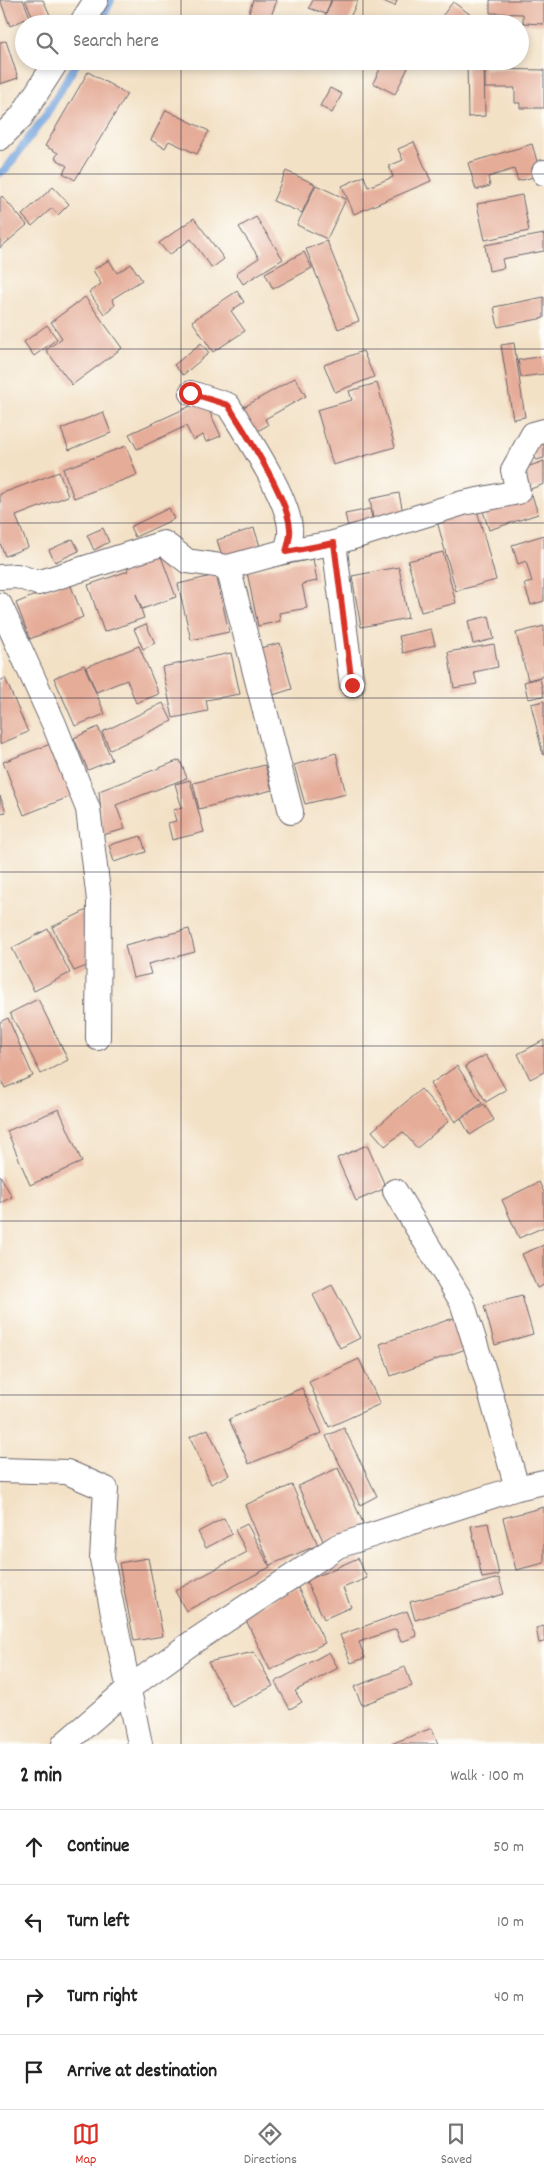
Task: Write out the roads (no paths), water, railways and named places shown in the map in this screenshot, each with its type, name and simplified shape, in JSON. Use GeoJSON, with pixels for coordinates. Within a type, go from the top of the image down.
{"type":"FeatureCollection","features":[{"type":"Feature","properties":{"kind":"street"},"geometry":{"type":"LineString","coordinates":[[87,15],[96,0]]}},
{"type":"Feature","properties":{"kind":"street"},"geometry":{"type":"LineString","coordinates":[[0,138],[21,117],[51,70]]}},
{"type":"Feature","properties":{"kind":"street"},"geometry":{"type":"LineString","coordinates":[[190,393],[228,405],[259,455],[287,510],[290,529],[286,552]]}},
{"type":"Feature","properties":{"kind":"street"},"geometry":{"type":"LineString","coordinates":[[0,577],[17,576],[38,583],[164,543],[187,561],[228,567],[286,552],[334,543],[463,503],[518,492],[513,470],[533,434],[544,431]]}},
{"type":"Feature","properties":{"kind":"street"},"geometry":{"type":"LineString","coordinates":[[334,543],[352,685]]}},
{"type":"Feature","properties":{"kind":"street"},"geometry":{"type":"LineString","coordinates":[[228,567],[291,812]]}},
{"type":"Feature","properties":{"kind":"street"},"geometry":{"type":"LineString","coordinates":[[0,605],[54,724],[88,809],[99,900],[98,1038]]}},
{"type":"Feature","properties":{"kind":"street"},"geometry":{"type":"LineString","coordinates":[[395,1191],[462,1302],[488,1384],[517,1488]]}},
{"type":"Feature","properties":{"kind":"street"},"geometry":{"type":"LineString","coordinates":[[0,1470],[67,1472],[106,1489],[102,1559],[140,1744]]}},
{"type":"Feature","properties":{"kind":"street"},"geometry":{"type":"LineString","coordinates":[[64,1744],[129,1688],[190,1644],[338,1546],[517,1488],[544,1482]]}},
{"type":"Feature","properties":{"kind":"waterway"},"geometry":{"type":"LineString","coordinates":[[104,15],[111,0]]}},
{"type":"Feature","properties":{"kind":"waterway"},"geometry":{"type":"LineString","coordinates":[[0,173],[6,169],[46,115],[73,70]]}}]}
